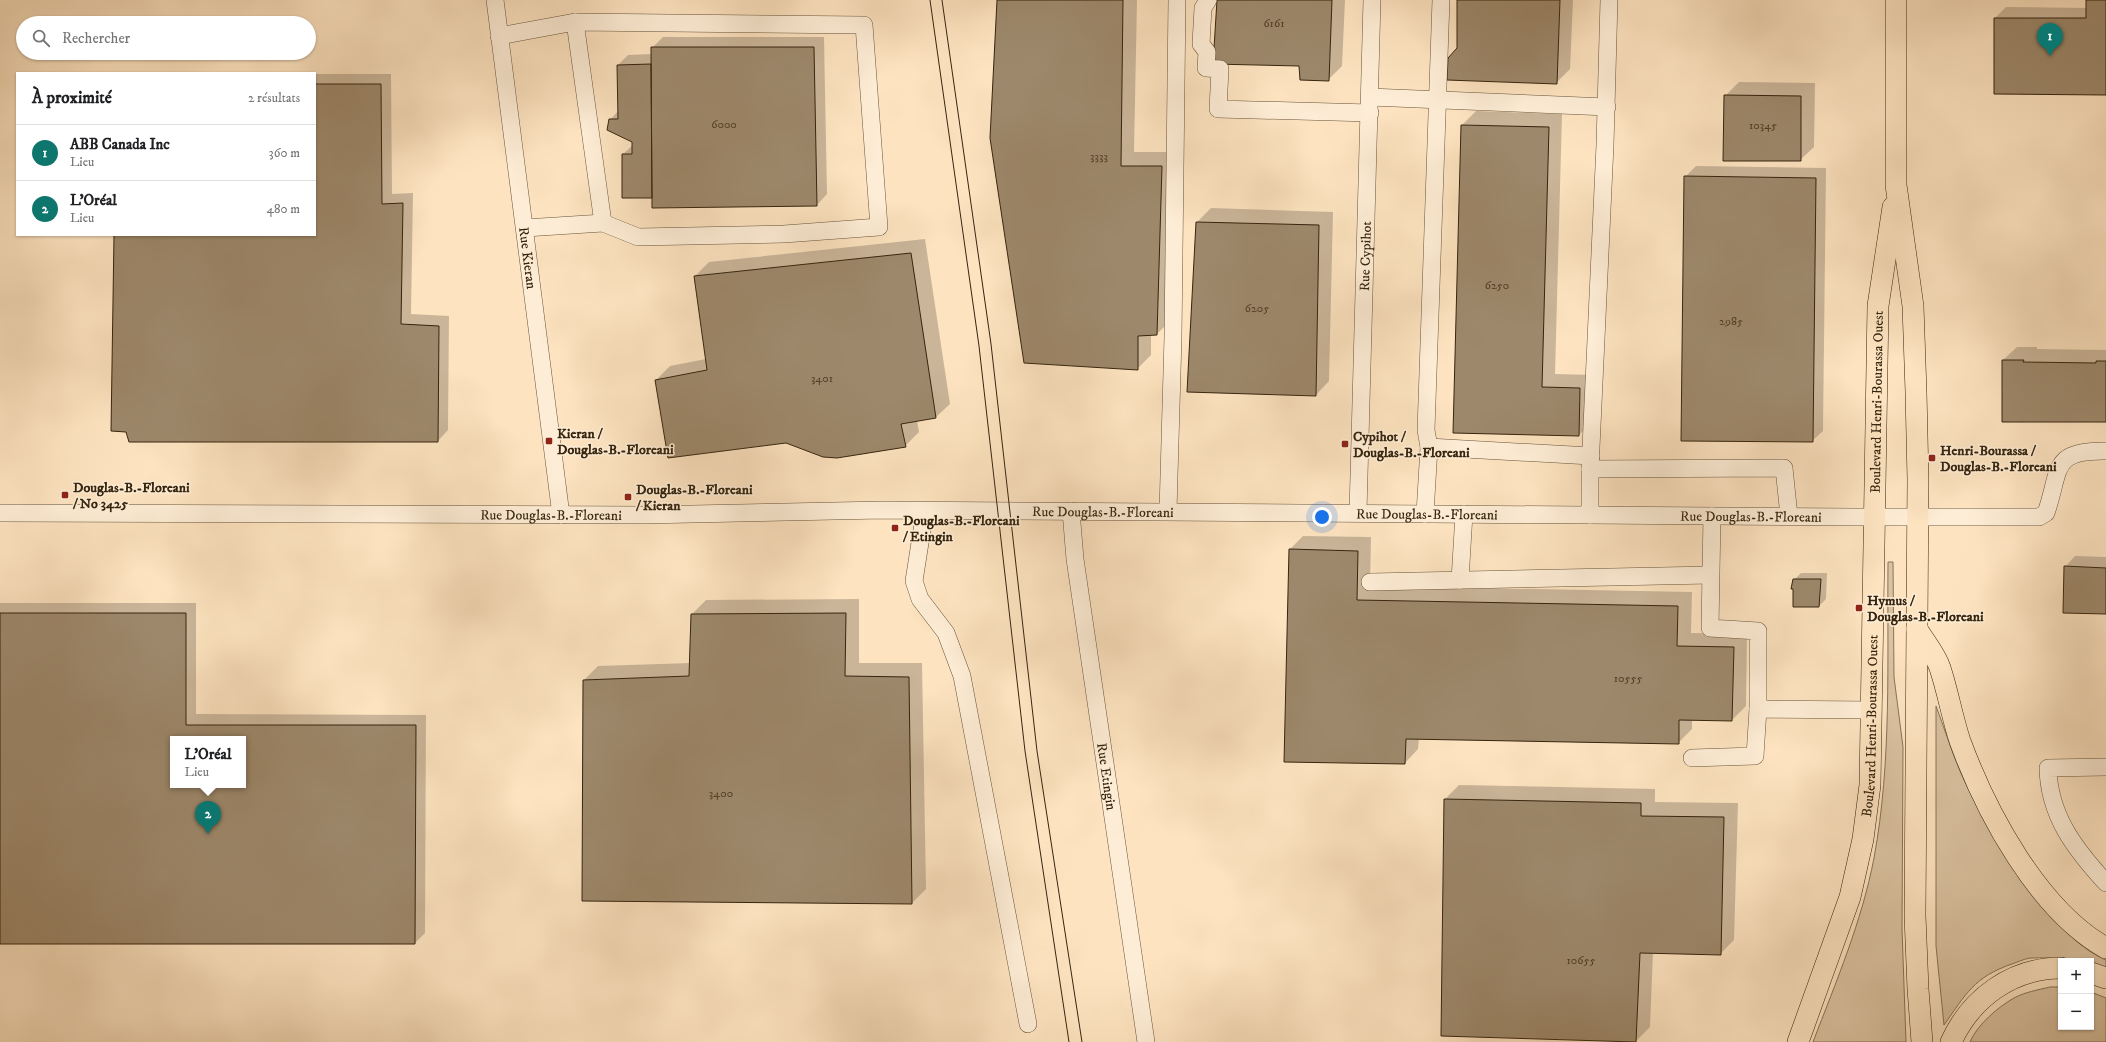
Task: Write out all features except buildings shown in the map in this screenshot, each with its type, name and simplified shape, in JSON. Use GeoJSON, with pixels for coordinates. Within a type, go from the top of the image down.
{"type":"FeatureCollection","features":[{"type":"Feature","properties":{"kind":"main road","name":"Boulevard Henri-Bourassa Ouest"},"geometry":{"type":"LineString","coordinates":[[1896,0],[1896,185],[1913,306],[1917,434],[1915,924],[1922,1042]]}},
{"type":"Feature","properties":{"kind":"main road","name":"Boulevard Henri-Bourassa Ouest"},"geometry":{"type":"LineString","coordinates":[[1798,1042],[1840,927],[1859,862],[1870,785],[1878,306],[1896,185]]}},
{"type":"Feature","properties":{"kind":"main road"},"geometry":{"type":"LineString","coordinates":[[1917,629],[1940,667],[1950,708],[1968,761],[2003,834],[2029,872],[2060,911],[2106,948]]}},
{"type":"Feature","properties":{"kind":"main road"},"geometry":{"type":"LineString","coordinates":[[1951,1042],[1967,1014],[1998,986],[2024,974],[2058,968]]}},
{"type":"Feature","properties":{"kind":"main road"},"geometry":{"type":"LineString","coordinates":[[2094,974],[2106,978]]}},
{"type":"Feature","properties":{"kind":"street","name":"Rue Kieran"},"geometry":{"type":"LineString","coordinates":[[495,0],[561,515]]}},
{"type":"Feature","properties":{"kind":"street"},"geometry":{"type":"LineString","coordinates":[[1168,511],[1173,344],[1177,0]]}},
{"type":"Feature","properties":{"kind":"street"},"geometry":{"type":"LineString","coordinates":[[1208,0],[1203,8],[1201,44],[1207,52],[1206,68],[1220,69],[1218,109],[1370,105],[1438,100],[1607,107]]}},
{"type":"Feature","properties":{"kind":"street","name":"Rue Cypihot"},"geometry":{"type":"LineString","coordinates":[[1358,512],[1372,0]]}},
{"type":"Feature","properties":{"kind":"street"},"geometry":{"type":"LineString","coordinates":[[1425,514],[1428,447],[1426,430],[1442,0]]}},
{"type":"Feature","properties":{"kind":"street"},"geometry":{"type":"LineString","coordinates":[[1590,515],[1591,462],[1607,107],[1609,0]]}},
{"type":"Feature","properties":{"kind":"street"},"geometry":{"type":"LineString","coordinates":[[499,36],[575,22],[864,25],[879,227],[784,234],[638,237],[603,223],[524,228]]}},
{"type":"Feature","properties":{"kind":"street"},"geometry":{"type":"LineString","coordinates":[[575,22],[603,223]]}},
{"type":"Feature","properties":{"kind":"street"},"geometry":{"type":"LineString","coordinates":[[1428,447],[1591,462],[1784,468],[1789,516]]}},
{"type":"Feature","properties":{"kind":"street","name":"Rue Douglas-B.-Floreani"},"geometry":{"type":"LineString","coordinates":[[0,513],[561,515],[925,510],[2039,517],[2046,513],[2061,464],[2071,454],[2085,451],[2106,451]]}},
{"type":"Feature","properties":{"kind":"street"},"geometry":{"type":"LineString","coordinates":[[925,510],[914,581],[920,599],[946,633],[962,676],[1028,1024]]}},
{"type":"Feature","properties":{"kind":"street","name":"Rue Etingin"},"geometry":{"type":"LineString","coordinates":[[1071,511],[1075,559],[1146,1042]]}},
{"type":"Feature","properties":{"kind":"street"},"geometry":{"type":"LineString","coordinates":[[1460,580],[1464,514]]}},
{"type":"Feature","properties":{"kind":"street"},"geometry":{"type":"LineString","coordinates":[[1692,758],[1755,756],[1758,709],[1758,631],[1710,628],[1712,516]]}},
{"type":"Feature","properties":{"kind":"street"},"geometry":{"type":"LineString","coordinates":[[1370,582],[1710,575]]}},
{"type":"Feature","properties":{"kind":"street"},"geometry":{"type":"LineString","coordinates":[[1758,709],[1872,710]]}},
{"type":"Feature","properties":{"kind":"street"},"geometry":{"type":"LineString","coordinates":[[2106,767],[2048,768],[2050,793],[2059,818],[2078,849],[2106,883]]}},
{"type":"Feature","properties":{"kind":"shaded area"},"geometry":{"type":"Polygon","coordinates":[[[1888,562],[1893,562],[1894,677],[1903,747],[1902,929],[1906,1042],[1813,1042],[1848,951],[1863,905],[1874,858],[1880,821],[1886,748],[1888,562]]]}},
{"type":"Feature","properties":{"kind":"shaded area"},"geometry":{"type":"Polygon","coordinates":[[[1936,706],[1960,771],[1985,820],[2002,849],[2021,878],[2042,905],[2063,928],[2085,948],[2106,960],[2106,971],[2094,965],[2094,958],[2025,959],[1999,969],[1980,981],[1965,996],[1944,1025],[1936,946],[1936,706]]]}},
{"type":"Feature","properties":{"kind":"shaded area"},"geometry":{"type":"Polygon","coordinates":[[[2050,987],[2058,987],[2058,1030],[2094,1030],[2094,993],[2106,998],[2106,1042],[1970,1042],[1978,1029],[1995,1011],[2014,998],[2032,991],[2050,987]]]}},
{"type":"Feature","properties":{"kind":"tram line"},"geometry":{"type":"LineString","coordinates":[[930,0],[979,346],[1025,751],[1069,1042]]}},
{"type":"Feature","properties":{"kind":"tram line"},"geometry":{"type":"LineString","coordinates":[[942,0],[991,344],[1037,751],[1082,1042]]}},
{"type":"Feature","properties":{"kind":"place","name":"ABB Canada Inc"},"geometry":{"type":"Point","coordinates":[2050,56]}},
{"type":"Feature","properties":{"kind":"place","name":"Kieran / Douglas-B.-Floreani"},"geometry":{"type":"Point","coordinates":[549,441]}},
{"type":"Feature","properties":{"kind":"place","name":"Cypihot / Douglas-B.-Floreani"},"geometry":{"type":"Point","coordinates":[1345,444]}},
{"type":"Feature","properties":{"kind":"place","name":"Henri-Bourassa / Douglas-B.-Floreani"},"geometry":{"type":"Point","coordinates":[1932,458]}},
{"type":"Feature","properties":{"kind":"place","name":"Douglas-B.-Floreani / No 3425"},"geometry":{"type":"Point","coordinates":[65,495]}},
{"type":"Feature","properties":{"kind":"place","name":"Douglas-B.-Floreani / Kieran"},"geometry":{"type":"Point","coordinates":[628,497]}},
{"type":"Feature","properties":{"kind":"place","name":"Douglas-B.-Floreani / Etingin"},"geometry":{"type":"Point","coordinates":[895,528]}},
{"type":"Feature","properties":{"kind":"place","name":"Hymus / Douglas-B.-Floreani"},"geometry":{"type":"Point","coordinates":[1859,608]}},
{"type":"Feature","properties":{"kind":"place","name":"L'Oréal"},"geometry":{"type":"Point","coordinates":[208,834]}}]}
